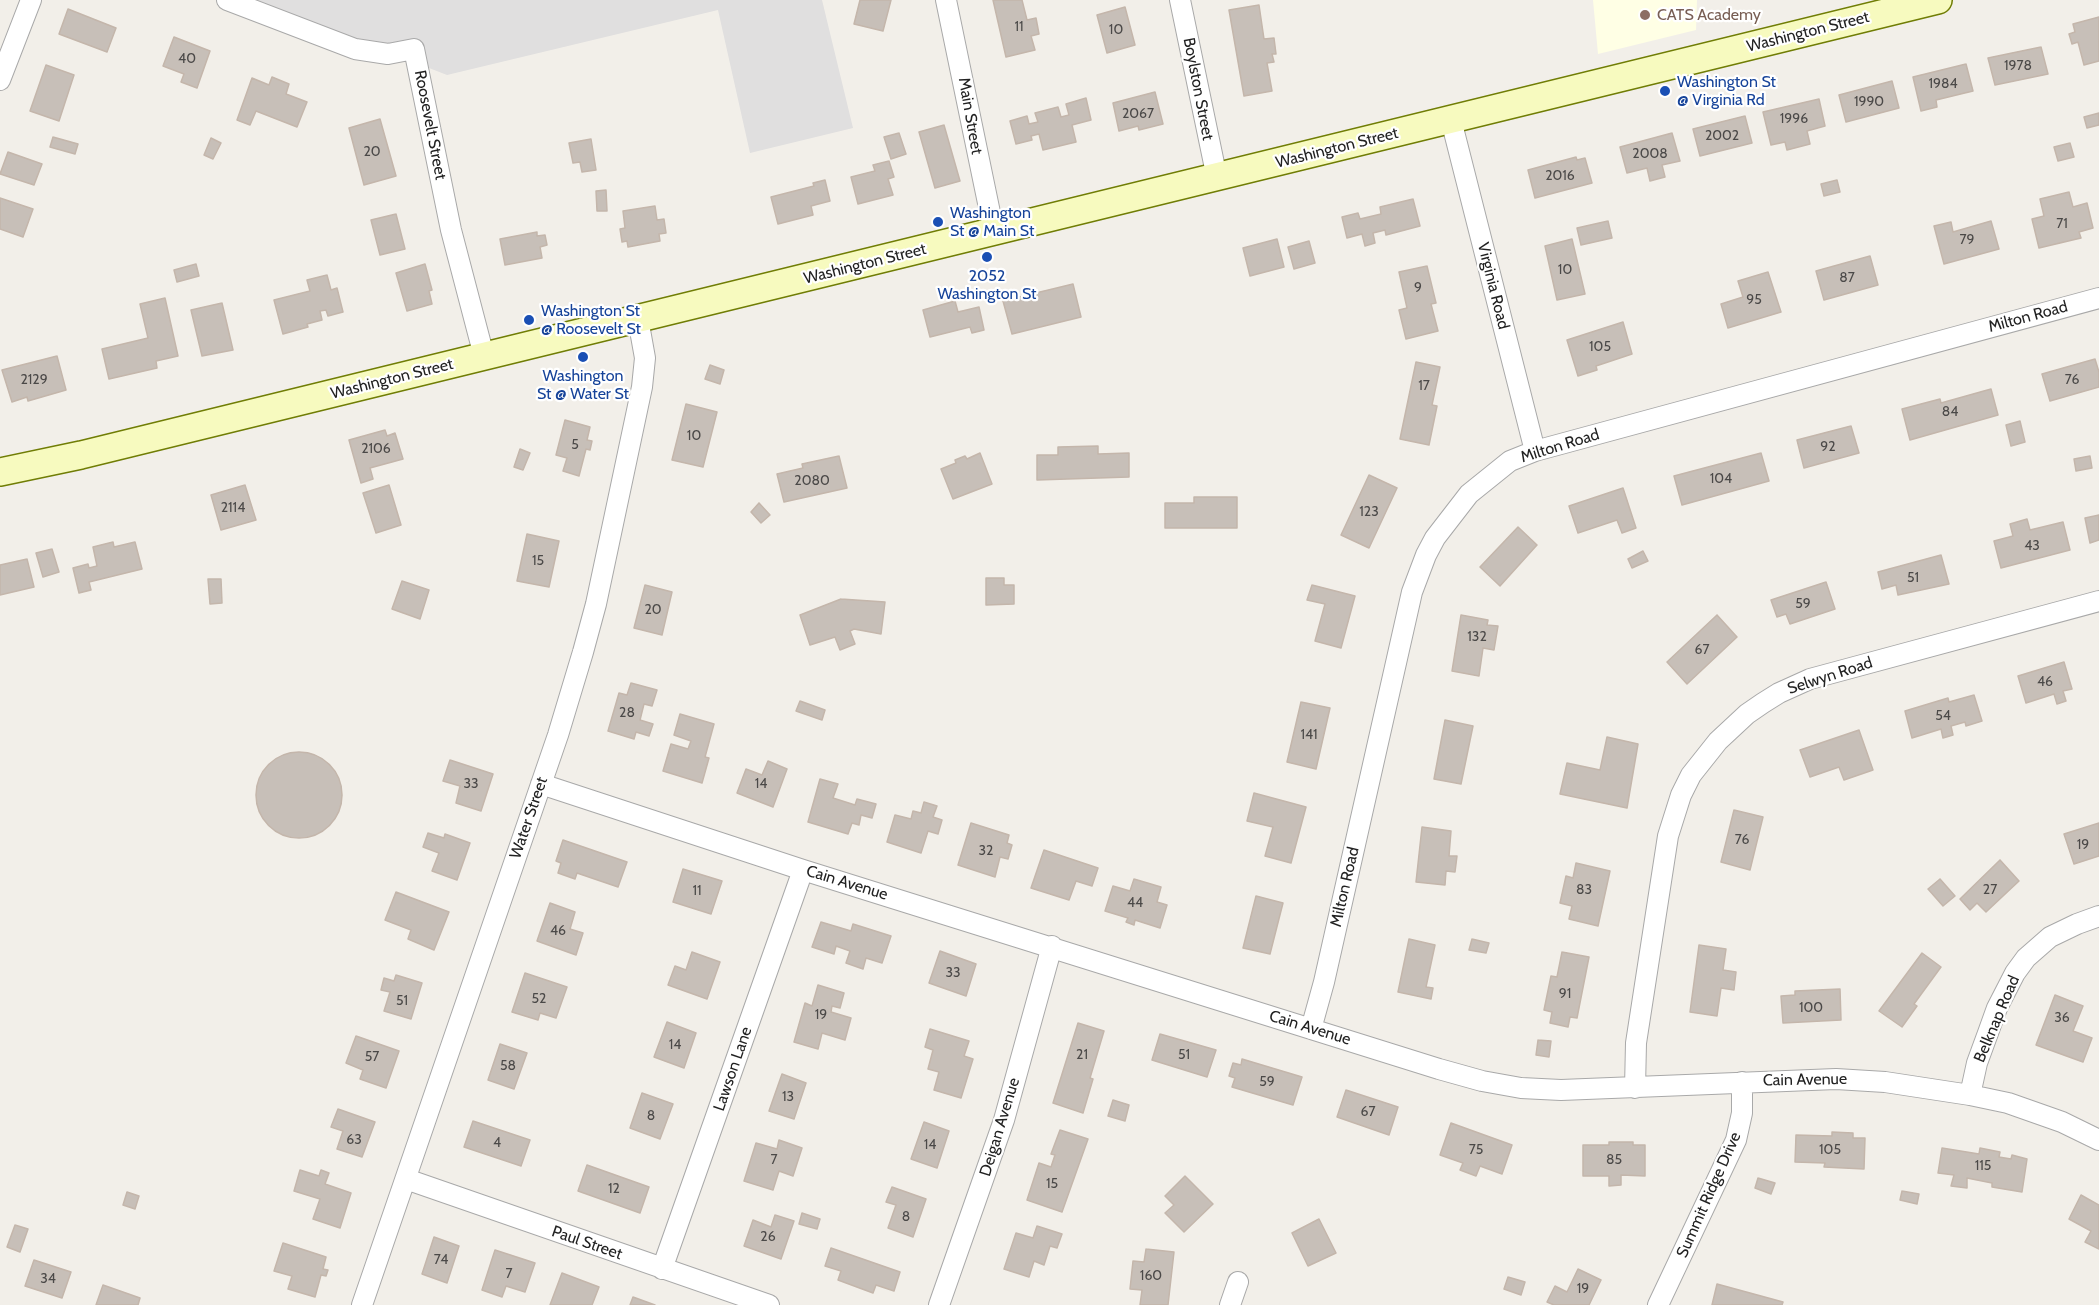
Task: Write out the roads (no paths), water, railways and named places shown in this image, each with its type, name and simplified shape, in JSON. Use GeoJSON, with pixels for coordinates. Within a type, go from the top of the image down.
{"type":"FeatureCollection","features":[{"type":"Feature","properties":{"kind":"main road","name":"Washington Street"},"geometry":{"type":"LineString","coordinates":[[0,472],[81,455],[1938,0]]}},
{"type":"Feature","properties":{"kind":"street"},"geometry":{"type":"LineString","coordinates":[[0,80],[31,0]]}},
{"type":"Feature","properties":{"kind":"street","name":"Roosevelt Street"},"geometry":{"type":"LineString","coordinates":[[227,0],[344,45],[378,53],[414,49],[451,230],[484,356]]}},
{"type":"Feature","properties":{"kind":"street","name":"Main Street"},"geometry":{"type":"LineString","coordinates":[[946,0],[994,232]]}},
{"type":"Feature","properties":{"kind":"street","name":"Boylston Street"},"geometry":{"type":"LineString","coordinates":[[1180,0],[1216,178]]}},
{"type":"Feature","properties":{"kind":"street","name":"Virginia Road"},"geometry":{"type":"LineString","coordinates":[[1451,120],[1535,451]]}},
{"type":"Feature","properties":{"kind":"street","name":"Milton Road"},"geometry":{"type":"LineString","coordinates":[[1311,1029],[1324,982],[1407,613],[1418,574],[1435,538],[1469,494],[1510,461],[1535,451],[2099,297]]}},
{"type":"Feature","properties":{"kind":"street","name":"Water Street"},"geometry":{"type":"LineString","coordinates":[[362,1305],[541,784],[590,628],[642,387],[645,358],[638,319]]}},
{"type":"Feature","properties":{"kind":"street","name":"Selwyn Road"},"geometry":{"type":"LineString","coordinates":[[1635,1088],[1636,1043],[1668,836],[1686,785],[1704,756],[1718,741],[1747,714],[1763,703],[1810,679],[2099,601]]}},
{"type":"Feature","properties":{"kind":"street","name":"Cain Avenue"},"geometry":{"type":"LineString","coordinates":[[541,784],[803,870],[1052,946],[1438,1069],[1501,1085],[1541,1090],[1862,1080],[1908,1084],[1970,1095],[2044,1115],[2099,1140]]}},
{"type":"Feature","properties":{"kind":"street","name":"Lawson Lane"},"geometry":{"type":"LineString","coordinates":[[662,1269],[803,870]]}},
{"type":"Feature","properties":{"kind":"street","name":"Belknap Road"},"geometry":{"type":"LineString","coordinates":[[1970,1095],[1977,1063],[1997,1008],[2015,973],[2026,958],[2050,937],[2099,916]]}},
{"type":"Feature","properties":{"kind":"street","name":"Deigan Avenue"},"geometry":{"type":"LineString","coordinates":[[939,1305],[1004,1120],[1052,946]]}},
{"type":"Feature","properties":{"kind":"street","name":"Summit Ridge Drive"},"geometry":{"type":"LineString","coordinates":[[1659,1305],[1736,1140],[1742,1113],[1742,1082]]}},
{"type":"Feature","properties":{"kind":"street","name":"Paul Street"},"geometry":{"type":"LineString","coordinates":[[406,1179],[769,1305]]}},
{"type":"Feature","properties":{"kind":"street"},"geometry":{"type":"LineString","coordinates":[[1230,1305],[1238,1282]]}},
{"type":"Feature","properties":{"kind":"place","name":"CATS Academy"},"geometry":{"type":"Point","coordinates":[1645,15]}},
{"type":"Feature","properties":{"kind":"place","name":"Washington St @ Virginia Rd"},"geometry":{"type":"Point","coordinates":[1665,91]}},
{"type":"Feature","properties":{"kind":"place","name":"Washington St @ Main St"},"geometry":{"type":"Point","coordinates":[938,222]}},
{"type":"Feature","properties":{"kind":"place","name":"2052 Washington St"},"geometry":{"type":"Point","coordinates":[987,257]}},
{"type":"Feature","properties":{"kind":"place","name":"Washington St @ Roosevelt St"},"geometry":{"type":"Point","coordinates":[529,320]}},
{"type":"Feature","properties":{"kind":"place","name":"Washington St @ Water St"},"geometry":{"type":"Point","coordinates":[583,357]}}]}
